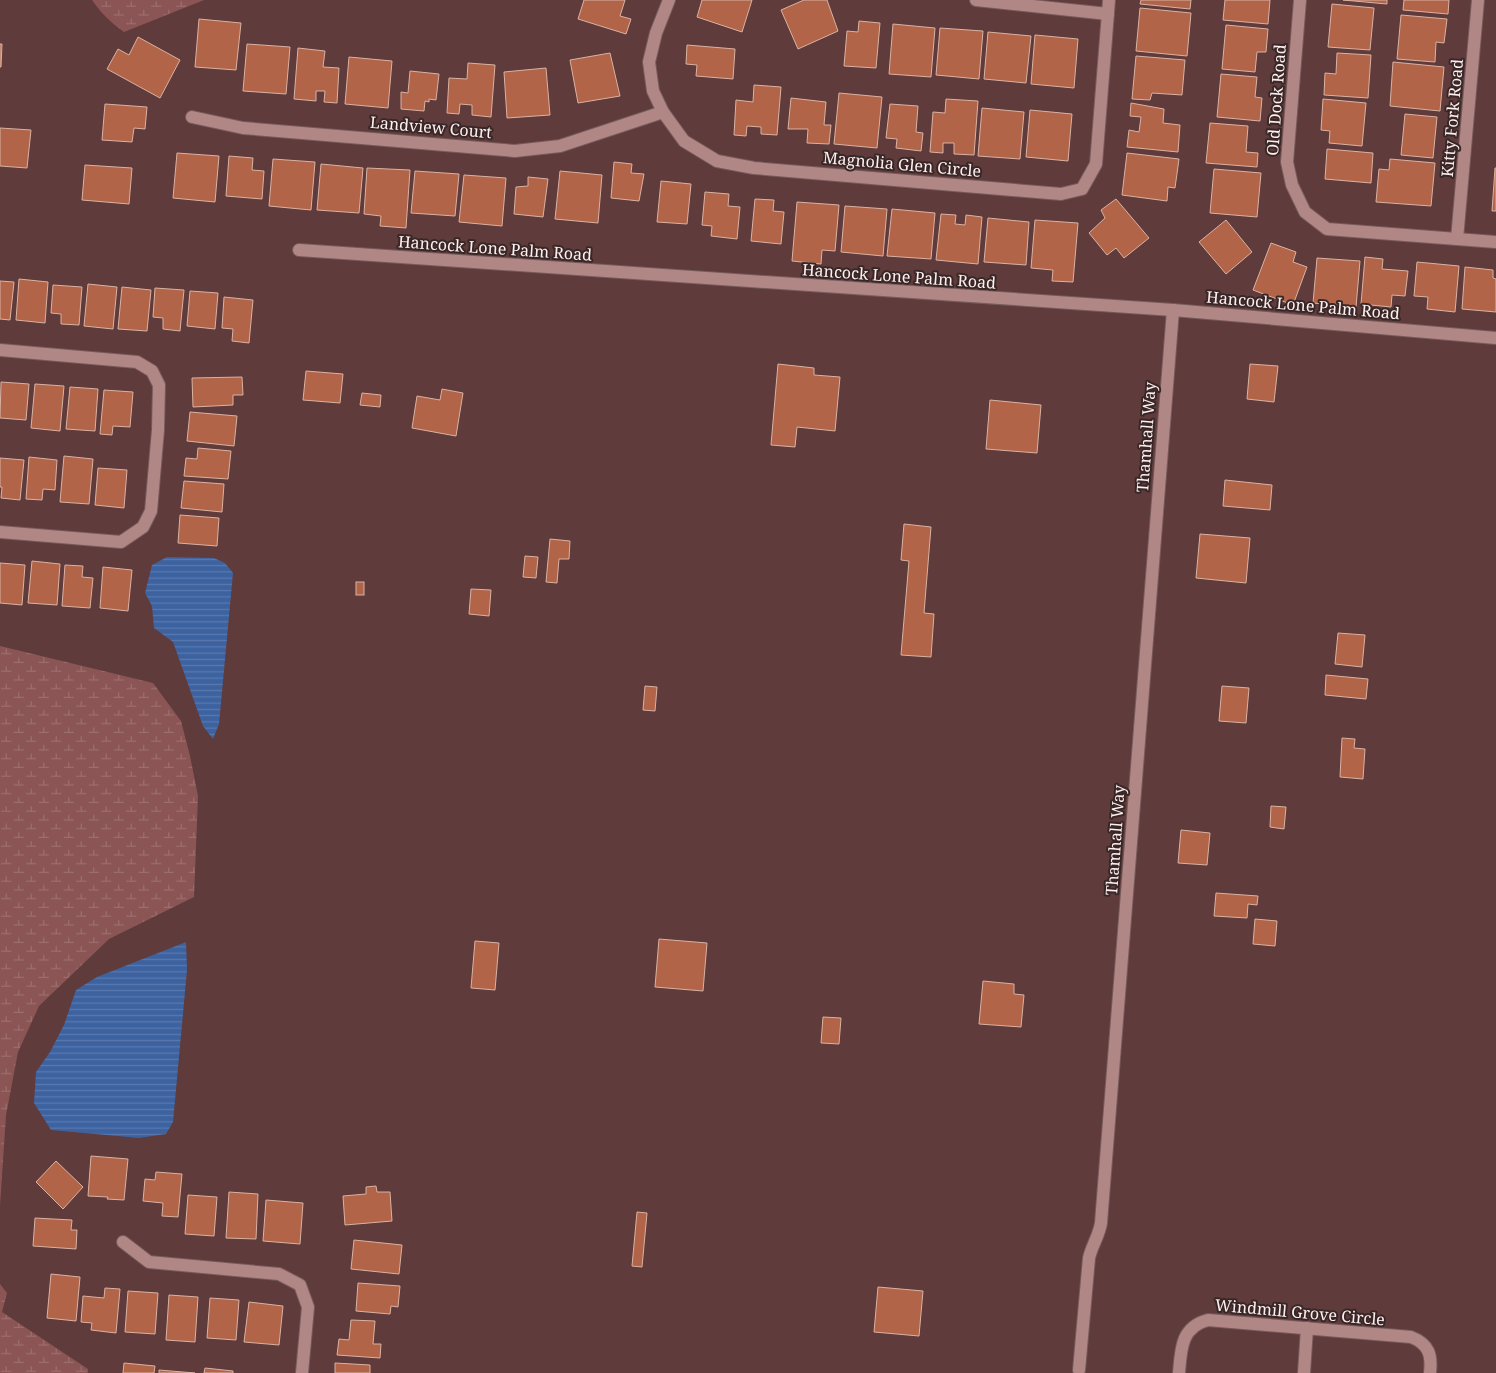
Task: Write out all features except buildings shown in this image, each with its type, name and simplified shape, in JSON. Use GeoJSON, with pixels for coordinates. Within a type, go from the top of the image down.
{"type":"FeatureCollection","features":[{"type":"Feature","properties":{"kind":"street","name":"Magnolia Glen Circle"},"geometry":{"type":"LineString","coordinates":[[669,0],[656,33],[650,62],[653,91],[663,112],[684,141],[717,161],[754,168],[1061,194],[1082,189],[1096,164],[1109,0]]}},
{"type":"Feature","properties":{"kind":"street"},"geometry":{"type":"LineString","coordinates":[[976,0],[1108,14]]}},
{"type":"Feature","properties":{"kind":"street","name":"Old Dock Road"},"geometry":{"type":"LineString","coordinates":[[1300,0],[1287,162],[1292,185],[1305,212],[1328,229],[1496,242]]}},
{"type":"Feature","properties":{"kind":"street","name":"Kitty Fork Road"},"geometry":{"type":"LineString","coordinates":[[1457,240],[1478,0]]}},
{"type":"Feature","properties":{"kind":"street","name":"Landview Court"},"geometry":{"type":"LineString","coordinates":[[192,117],[243,128],[515,151],[560,146],[663,112]]}},
{"type":"Feature","properties":{"kind":"street","name":"Hancock Lone Palm Road"},"geometry":{"type":"LineString","coordinates":[[299,250],[1172,310],[1496,338]]}},
{"type":"Feature","properties":{"kind":"street","name":"Thamhall Way"},"geometry":{"type":"LineString","coordinates":[[1079,1370],[1089,1258],[1091,1249],[1099,1234],[1102,1213],[1172,310]]}},
{"type":"Feature","properties":{"kind":"street"},"geometry":{"type":"LineString","coordinates":[[0,350],[137,362],[152,371],[159,385],[158,430],[151,511],[143,527],[121,542],[0,532]]}},
{"type":"Feature","properties":{"kind":"street"},"geometry":{"type":"LineString","coordinates":[[122,1242],[149,1262],[280,1274],[300,1285],[308,1306],[302,1373]]}},
{"type":"Feature","properties":{"kind":"street","name":"Windmill Grove Circle"},"geometry":{"type":"LineString","coordinates":[[1178,1373],[1181,1346],[1185,1336],[1199,1322],[1208,1320],[1411,1338],[1419,1340],[1426,1346],[1430,1354],[1430,1373]]}},
{"type":"Feature","properties":{"kind":"street"},"geometry":{"type":"LineString","coordinates":[[1304,1373],[1307,1328]]}},
{"type":"Feature","properties":{"kind":"green space"},"geometry":{"type":"Polygon","coordinates":[[[92,0],[204,0],[124,32],[106,18],[92,0]]]}},
{"type":"Feature","properties":{"kind":"green space"},"geometry":{"type":"Polygon","coordinates":[[[0,646],[153,683],[181,721],[198,796],[194,897],[109,939],[39,1006],[18,1052],[6,1115],[0,1206],[0,646]]]}},
{"type":"Feature","properties":{"kind":"green space"},"geometry":{"type":"Polygon","coordinates":[[[0,1284],[7,1293],[2,1312],[88,1369],[88,1373],[0,1373],[0,1284]]]}},
{"type":"Feature","properties":{"kind":"water"},"geometry":{"type":"Polygon","coordinates":[[[167,557],[214,558],[225,563],[233,573],[219,724],[213,739],[203,726],[173,642],[154,628],[152,606],[145,593],[152,565],[167,557]]]}},
{"type":"Feature","properties":{"kind":"water"},"geometry":{"type":"Polygon","coordinates":[[[186,942],[187,970],[173,1122],[166,1134],[139,1138],[51,1130],[34,1103],[36,1072],[50,1052],[64,1025],[76,990],[97,977],[186,942]]]}}]}
